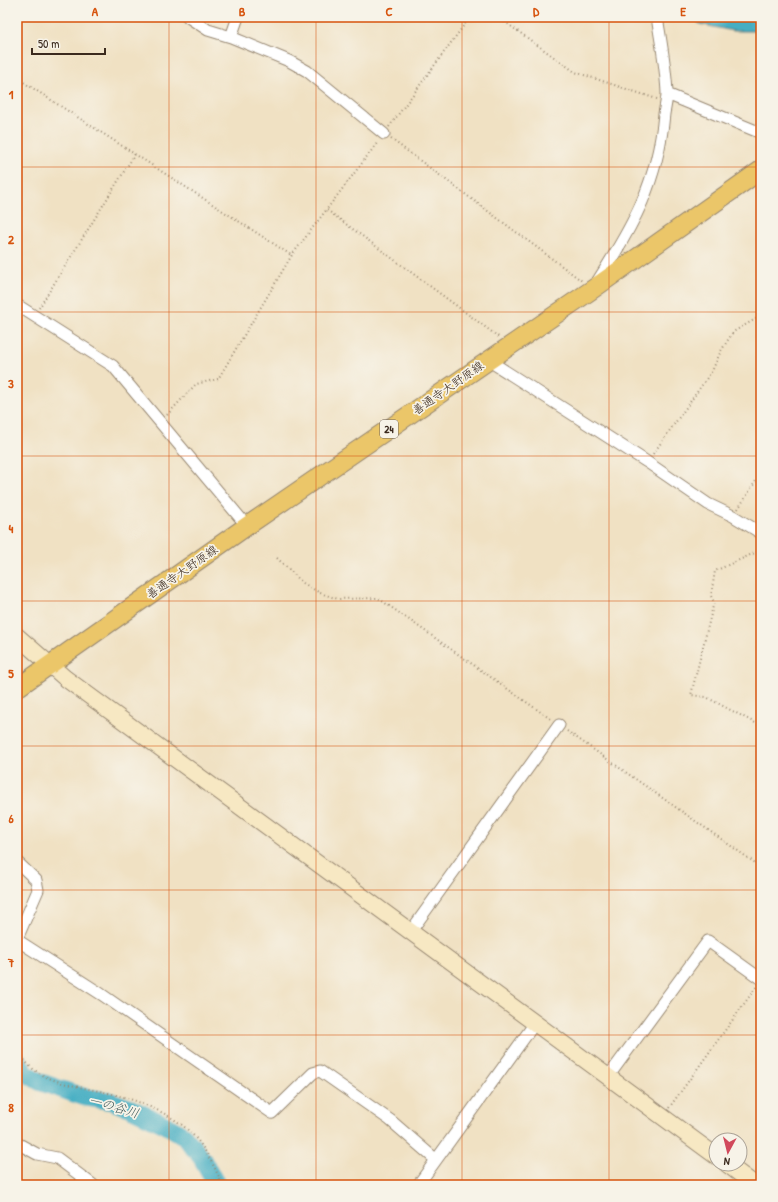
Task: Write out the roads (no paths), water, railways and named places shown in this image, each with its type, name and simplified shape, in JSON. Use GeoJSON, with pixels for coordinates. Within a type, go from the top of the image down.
{"type":"FeatureCollection","features":[{"type":"Feature","properties":{"kind":"main road","name":"善通寺大野原線"},"geometry":{"type":"LineString","coordinates":[[17,688],[247,526],[593,289],[761,170]]}},
{"type":"Feature","properties":{"kind":"street"},"geometry":{"type":"LineString","coordinates":[[188,17],[208,30],[231,36],[290,61],[307,71],[384,134]]}},
{"type":"Feature","properties":{"kind":"street"},"geometry":{"type":"LineString","coordinates":[[231,36],[238,17]]}},
{"type":"Feature","properties":{"kind":"street"},"geometry":{"type":"LineString","coordinates":[[593,289],[629,232],[652,178],[658,156],[663,131],[666,98],[664,66],[657,17]]}},
{"type":"Feature","properties":{"kind":"street"},"geometry":{"type":"LineString","coordinates":[[666,98],[761,133]]}},
{"type":"Feature","properties":{"kind":"street"},"geometry":{"type":"LineString","coordinates":[[17,305],[113,366],[247,526]]}},
{"type":"Feature","properties":{"kind":"street"},"geometry":{"type":"LineString","coordinates":[[488,360],[647,462],[708,504],[733,516],[761,533]]}},
{"type":"Feature","properties":{"kind":"street"},"geometry":{"type":"LineString","coordinates":[[17,636],[65,678],[708,1150]]}},
{"type":"Feature","properties":{"kind":"street"},"geometry":{"type":"LineString","coordinates":[[411,931],[559,725]]}},
{"type":"Feature","properties":{"kind":"street"},"geometry":{"type":"LineString","coordinates":[[17,862],[36,880],[38,890],[17,940],[101,994],[272,1113],[313,1072],[320,1071],[390,1120],[435,1159]]}},
{"type":"Feature","properties":{"kind":"street"},"geometry":{"type":"LineString","coordinates":[[608,1077],[708,941],[761,980]]}},
{"type":"Feature","properties":{"kind":"street"},"geometry":{"type":"LineString","coordinates":[[418,1185],[435,1159],[535,1023]]}},
{"type":"Feature","properties":{"kind":"street"},"geometry":{"type":"LineString","coordinates":[[17,1143],[37,1154],[57,1158],[93,1185]]}},
{"type":"Feature","properties":{"kind":"street"},"geometry":{"type":"LineString","coordinates":[[738,1172],[755,1185]]}},
{"type":"Feature","properties":{"kind":"water"},"geometry":{"type":"Polygon","coordinates":[[[695,17],[761,17],[761,31],[733,31],[699,24],[695,17]]]}},
{"type":"Feature","properties":{"kind":"waterway","name":"一の谷川"},"geometry":{"type":"LineString","coordinates":[[17,1059],[26,1073],[40,1082],[84,1097],[110,1101],[130,1108],[166,1125],[184,1136],[201,1157],[217,1185]]}}]}
